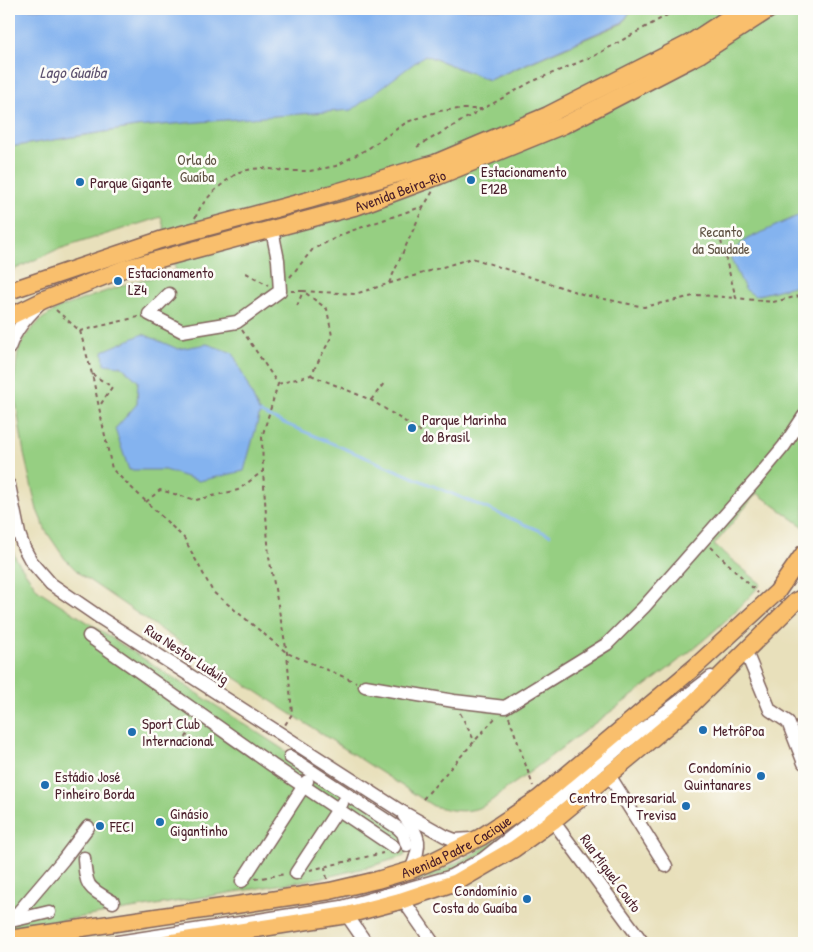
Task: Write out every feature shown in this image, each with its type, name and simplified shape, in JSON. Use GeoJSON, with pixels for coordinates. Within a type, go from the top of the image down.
{"type":"FeatureCollection","features":[{"type":"Feature","properties":{"kind":"main road","name":"Avenida Beira-Rio"},"geometry":{"type":"LineString","coordinates":[[9,291],[160,240],[309,200],[434,163],[548,116],[690,43],[742,9]]}},
{"type":"Feature","properties":{"kind":"main road","name":"Avenida Beira-Rio"},"geometry":{"type":"LineString","coordinates":[[9,317],[44,300],[126,268],[358,206],[439,176],[564,124],[699,56],[770,9]]}},
{"type":"Feature","properties":{"kind":"main road"},"geometry":{"type":"LineString","coordinates":[[9,302],[62,273]]}},
{"type":"Feature","properties":{"kind":"main road","name":"Avenida Padre Cacique"},"geometry":{"type":"LineString","coordinates":[[166,943],[403,900],[457,882],[514,849],[545,810],[696,666],[772,597],[804,553]]}},
{"type":"Feature","properties":{"kind":"main road","name":"Avenida Padre Cacique"},"geometry":{"type":"LineString","coordinates":[[9,939],[332,893],[411,870],[481,837],[545,810],[608,775],[685,710],[802,600]]}},
{"type":"Feature","properties":{"kind":"street"},"geometry":{"type":"LineString","coordinates":[[170,294],[150,314],[182,331],[237,322],[280,291],[278,260],[272,230]]}},
{"type":"Feature","properties":{"kind":"street"},"geometry":{"type":"LineString","coordinates":[[9,348],[23,321],[44,300]]}},
{"type":"Feature","properties":{"kind":"street"},"geometry":{"type":"LineString","coordinates":[[365,686],[454,701],[505,707],[607,644],[644,607],[703,540],[784,446],[804,416]]}},
{"type":"Feature","properties":{"kind":"street","name":"Rua Nestor Ludwig"},"geometry":{"type":"LineString","coordinates":[[9,485],[19,534],[24,548],[31,561],[51,584],[102,619],[399,810],[455,840],[464,841],[481,837]]}},
{"type":"Feature","properties":{"kind":"street"},"geometry":{"type":"LineString","coordinates":[[625,743],[772,597]]}},
{"type":"Feature","properties":{"kind":"street"},"geometry":{"type":"LineString","coordinates":[[89,636],[303,787],[394,847]]}},
{"type":"Feature","properties":{"kind":"street"},"geometry":{"type":"LineString","coordinates":[[110,943],[344,911],[449,877],[483,859],[625,743],[750,648],[770,710],[788,722],[804,763]]}},
{"type":"Feature","properties":{"kind":"street"},"geometry":{"type":"LineString","coordinates":[[290,757],[398,828],[403,833],[407,845]]}},
{"type":"Feature","properties":{"kind":"street"},"geometry":{"type":"LineString","coordinates":[[242,881],[312,772]]}},
{"type":"Feature","properties":{"kind":"street"},"geometry":{"type":"LineString","coordinates":[[608,775],[666,866]]}},
{"type":"Feature","properties":{"kind":"street"},"geometry":{"type":"LineString","coordinates":[[296,873],[347,795]]}},
{"type":"Feature","properties":{"kind":"street","name":"Rua Nestor Ludwig"},"geometry":{"type":"LineString","coordinates":[[399,810],[416,831],[419,846],[411,870]]}},
{"type":"Feature","properties":{"kind":"street"},"geometry":{"type":"LineString","coordinates":[[26,943],[332,893],[436,868],[545,810]]}},
{"type":"Feature","properties":{"kind":"street","name":"Rua Miguel Couto"},"geometry":{"type":"LineString","coordinates":[[545,810],[642,943]]}},
{"type":"Feature","properties":{"kind":"street"},"geometry":{"type":"LineString","coordinates":[[49,912],[11,921],[63,860],[88,827]]}},
{"type":"Feature","properties":{"kind":"street"},"geometry":{"type":"LineString","coordinates":[[84,858],[86,880],[95,892],[113,902]]}},
{"type":"Feature","properties":{"kind":"street"},"geometry":{"type":"LineString","coordinates":[[332,893],[366,943]]}},
{"type":"Feature","properties":{"kind":"street"},"geometry":{"type":"LineString","coordinates":[[403,900],[433,943]]}},
{"type":"Feature","properties":{"kind":"path"},"geometry":{"type":"LineString","coordinates":[[417,146],[531,82],[594,56],[678,9]]}},
{"type":"Feature","properties":{"kind":"path"},"geometry":{"type":"LineString","coordinates":[[194,220],[213,192],[239,172],[263,168],[285,171],[310,171],[336,166],[369,148],[407,122],[425,115],[459,109],[483,108]]}},
{"type":"Feature","properties":{"kind":"path"},"geometry":{"type":"LineString","coordinates":[[389,284],[424,206],[436,188],[439,176]]}},
{"type":"Feature","properties":{"kind":"path"},"geometry":{"type":"LineString","coordinates":[[280,291],[313,249],[348,232],[424,206]]}},
{"type":"Feature","properties":{"kind":"path"},"geometry":{"type":"LineString","coordinates":[[734,232],[721,241],[736,298]]}},
{"type":"Feature","properties":{"kind":"path"},"geometry":{"type":"LineString","coordinates":[[246,273],[280,291],[303,290],[355,294],[472,258],[585,295],[644,307],[698,295],[773,302],[804,296]]}},
{"type":"Feature","properties":{"kind":"path"},"geometry":{"type":"LineString","coordinates":[[297,306],[303,290]]}},
{"type":"Feature","properties":{"kind":"path"},"geometry":{"type":"LineString","coordinates":[[303,290],[327,309],[332,336],[311,376]]}},
{"type":"Feature","properties":{"kind":"path"},"geometry":{"type":"LineString","coordinates":[[44,300],[80,331],[92,374],[112,469],[184,538],[213,592],[287,653],[365,686]]}},
{"type":"Feature","properties":{"kind":"path"},"geometry":{"type":"LineString","coordinates":[[80,331],[150,314]]}},
{"type":"Feature","properties":{"kind":"path"},"geometry":{"type":"LineString","coordinates":[[237,322],[278,384]]}},
{"type":"Feature","properties":{"kind":"path"},"geometry":{"type":"LineString","coordinates":[[92,374],[112,387],[99,406]]}},
{"type":"Feature","properties":{"kind":"path"},"geometry":{"type":"LineString","coordinates":[[278,384],[311,376],[372,400],[442,445]]}},
{"type":"Feature","properties":{"kind":"path"},"geometry":{"type":"LineString","coordinates":[[372,400],[385,382]]}},
{"type":"Feature","properties":{"kind":"path"},"geometry":{"type":"LineString","coordinates":[[278,384],[262,437],[262,471],[269,557],[287,653],[292,714],[280,733]]}},
{"type":"Feature","properties":{"kind":"path"},"geometry":{"type":"LineString","coordinates":[[146,502],[160,490],[196,500],[238,490],[262,471]]}},
{"type":"Feature","properties":{"kind":"path"},"geometry":{"type":"LineString","coordinates":[[703,540],[772,597]]}},
{"type":"Feature","properties":{"kind":"path"},"geometry":{"type":"LineString","coordinates":[[454,701],[475,742]]}},
{"type":"Feature","properties":{"kind":"path"},"geometry":{"type":"LineString","coordinates":[[423,799],[505,707],[545,810]]}},
{"type":"Feature","properties":{"kind":"path"},"geometry":{"type":"LineString","coordinates":[[182,745],[191,728]]}},
{"type":"Feature","properties":{"kind":"path"},"geometry":{"type":"LineString","coordinates":[[242,881],[296,873],[368,857],[394,847]]}},
{"type":"Feature","properties":{"kind":"green space","name":"Parque Marinha do Brasil"},"geometry":{"type":"Polygon","coordinates":[[[632,9],[804,9],[804,527],[757,493],[714,545],[761,584],[740,607],[669,668],[488,803],[475,809],[457,811],[433,806],[157,627],[80,574],[65,559],[46,531],[37,510],[24,454],[16,402],[14,380],[18,352],[22,343],[28,333],[42,319],[59,308],[129,283],[176,271],[161,217],[56,250],[9,272],[9,147],[136,127],[425,55],[489,80],[623,23],[632,9]]]}},
{"type":"Feature","properties":{"kind":"green space","name":"Sport Club Internacional"},"geometry":{"type":"Polygon","coordinates":[[[9,540],[16,559],[38,590],[401,826],[411,845],[404,856],[327,877],[9,929],[9,540]]]}},
{"type":"Feature","properties":{"kind":"green space"},"geometry":{"type":"Polygon","coordinates":[[[525,823],[481,855],[445,874],[356,897],[440,871],[525,823]]]}},
{"type":"Feature","properties":{"kind":"water","name":"Lago Guaíba"},"geometry":{"type":"Polygon","coordinates":[[[9,9],[632,9],[623,22],[489,80],[425,55],[352,110],[136,127],[9,147],[9,9]]]}},
{"type":"Feature","properties":{"kind":"water"},"geometry":{"type":"Polygon","coordinates":[[[804,213],[804,283],[755,296],[745,289],[731,259],[731,252],[747,239],[804,213]]]}},
{"type":"Feature","properties":{"kind":"water"},"geometry":{"type":"Polygon","coordinates":[[[143,334],[178,349],[207,344],[233,353],[260,413],[244,471],[199,481],[165,470],[129,470],[115,429],[137,404],[138,381],[121,366],[104,364],[103,351],[143,334]]]}},
{"type":"Feature","properties":{"kind":"waterway"},"geometry":{"type":"LineString","coordinates":[[260,413],[550,535]]}},
{"type":"Feature","properties":{"kind":"place","name":"Estacionamento E12B"},"geometry":{"type":"Point","coordinates":[471,180]}},
{"type":"Feature","properties":{"kind":"place","name":"Parque Gigante"},"geometry":{"type":"Point","coordinates":[80,182]}},
{"type":"Feature","properties":{"kind":"place","name":"Estacionamento LZ4"},"geometry":{"type":"Point","coordinates":[118,281]}},
{"type":"Feature","properties":{"kind":"place","name":"Parque Marinha do Brasil"},"geometry":{"type":"Point","coordinates":[412,428]}},
{"type":"Feature","properties":{"kind":"place","name":"MetrôPoa"},"geometry":{"type":"Point","coordinates":[703,730]}},
{"type":"Feature","properties":{"kind":"place","name":"Sport Club Internacional"},"geometry":{"type":"Point","coordinates":[132,732]}},
{"type":"Feature","properties":{"kind":"place","name":"Condomínio Quintanares"},"geometry":{"type":"Point","coordinates":[761,776]}},
{"type":"Feature","properties":{"kind":"place","name":"Estádio José Pinheiro Borda"},"geometry":{"type":"Point","coordinates":[45,785]}},
{"type":"Feature","properties":{"kind":"place","name":"Centro Empresarial Trevisa"},"geometry":{"type":"Point","coordinates":[686,806]}},
{"type":"Feature","properties":{"kind":"place","name":"Ginásio Gigantinho"},"geometry":{"type":"Point","coordinates":[160,822]}},
{"type":"Feature","properties":{"kind":"place","name":"FECI"},"geometry":{"type":"Point","coordinates":[100,826]}},
{"type":"Feature","properties":{"kind":"place","name":"Condomínio Costa do Guaíba"},"geometry":{"type":"Point","coordinates":[527,899]}},
{"type":"Feature","properties":{"kind":"park label","name":"Orla do Guaíba"},"geometry":{"type":"Point","coordinates":[197,168]}},
{"type":"Feature","properties":{"kind":"park label","name":"Recanto da Saudade"},"geometry":{"type":"Point","coordinates":[721,240]}}]}
